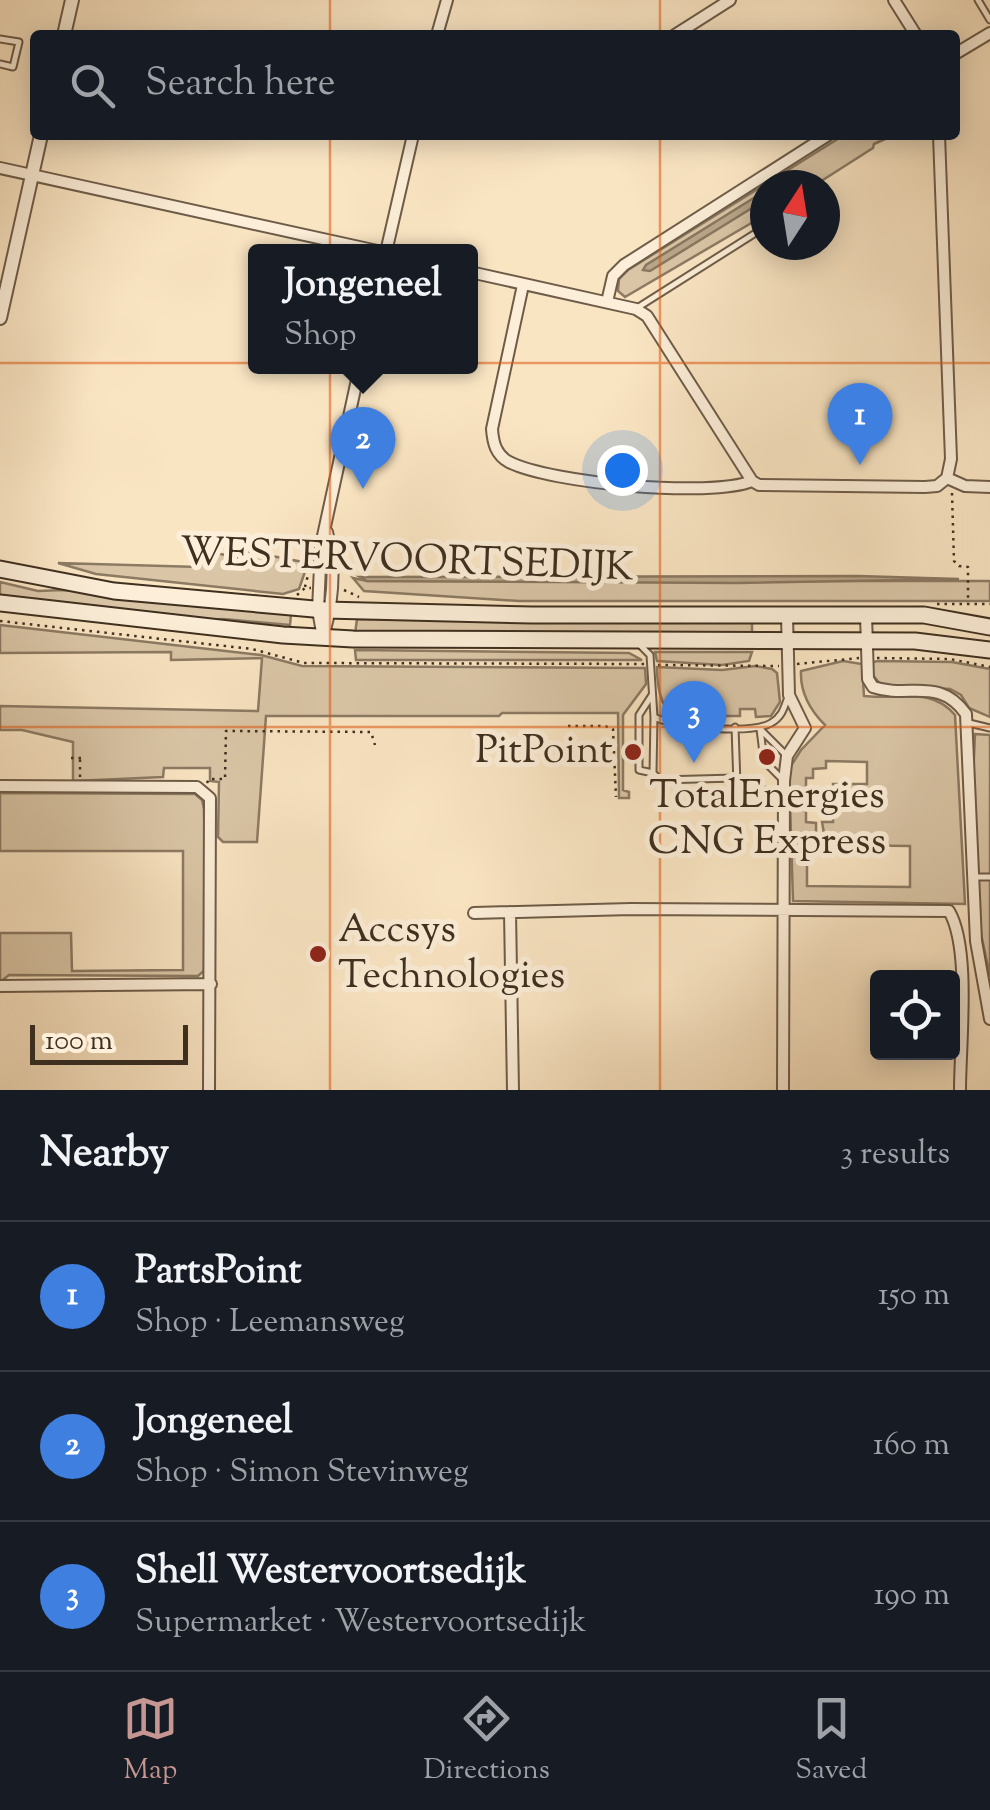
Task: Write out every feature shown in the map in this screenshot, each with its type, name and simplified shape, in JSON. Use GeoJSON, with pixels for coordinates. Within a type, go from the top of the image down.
{"type":"FeatureCollection","features":[{"type":"Feature","properties":{"kind":"main road","name":"WESTERVOORTSEDIJK"},"geometry":{"type":"LineString","coordinates":[[0,569],[114,591],[324,610],[934,616],[990,626]]}},
{"type":"Feature","properties":{"kind":"main road","name":"WESTERVOORTSEDIJK"},"geometry":{"type":"LineString","coordinates":[[0,603],[323,638],[788,642],[867,650],[949,643],[990,650]]}},
{"type":"Feature","properties":{"kind":"street"},"geometry":{"type":"LineString","coordinates":[[65,30],[72,0]]}},
{"type":"Feature","properties":{"kind":"street"},"geometry":{"type":"LineString","coordinates":[[438,30],[446,0]]}},
{"type":"Feature","properties":{"kind":"street"},"geometry":{"type":"LineString","coordinates":[[683,30],[730,0]]}},
{"type":"Feature","properties":{"kind":"street"},"geometry":{"type":"LineString","coordinates":[[894,0],[913,30]]}},
{"type":"Feature","properties":{"kind":"street"},"geometry":{"type":"LineString","coordinates":[[960,51],[990,33]]}},
{"type":"Feature","properties":{"kind":"street"},"geometry":{"type":"LineString","coordinates":[[0,318],[40,140]]}},
{"type":"Feature","properties":{"kind":"street"},"geometry":{"type":"LineString","coordinates":[[386,244],[412,140]]}},
{"type":"Feature","properties":{"kind":"street"},"geometry":{"type":"LineString","coordinates":[[607,302],[614,276],[624,265],[820,140]]}},
{"type":"Feature","properties":{"kind":"street"},"geometry":{"type":"LineString","coordinates":[[478,274],[636,309],[654,325],[752,480],[764,487],[937,486],[948,478],[951,459],[938,140]]}},
{"type":"Feature","properties":{"kind":"street"},"geometry":{"type":"LineString","coordinates":[[1,170],[347,244]]}},
{"type":"Feature","properties":{"kind":"street"},"geometry":{"type":"LineString","coordinates":[[523,285],[492,429],[493,444],[508,462],[616,486],[732,487],[752,480]]}},
{"type":"Feature","properties":{"kind":"street"},"geometry":{"type":"LineString","coordinates":[[324,610],[318,588],[321,545],[358,374]]}},
{"type":"Feature","properties":{"kind":"street"},"geometry":{"type":"LineString","coordinates":[[948,478],[965,486],[990,486]]}},
{"type":"Feature","properties":{"kind":"street"},"geometry":{"type":"LineString","coordinates":[[323,638],[332,562],[326,531]]}},
{"type":"Feature","properties":{"kind":"street"},"geometry":{"type":"LineString","coordinates":[[866,615],[868,679],[872,687],[941,692],[966,714],[971,877],[981,978],[990,1019]]}},
{"type":"Feature","properties":{"kind":"street"},"geometry":{"type":"LineString","coordinates":[[783,1090],[784,786],[787,756],[805,728],[789,695],[787,616]]}},
{"type":"Feature","properties":{"kind":"street"},"geometry":{"type":"LineString","coordinates":[[0,786],[197,787],[210,798],[209,1090]]}},
{"type":"Feature","properties":{"kind":"street"},"geometry":{"type":"LineString","coordinates":[[474,912],[949,911],[957,926],[961,960],[960,1090]]}},
{"type":"Feature","properties":{"kind":"street"},"geometry":{"type":"LineString","coordinates":[[510,912],[513,1090]]}},
{"type":"Feature","properties":{"kind":"street"},"geometry":{"type":"LineString","coordinates":[[0,986],[211,984]]}},
{"type":"Feature","properties":{"kind":"lane"},"geometry":{"type":"LineString","coordinates":[[978,0],[990,20]]}},
{"type":"Feature","properties":{"kind":"lane"},"geometry":{"type":"LineString","coordinates":[[0,39],[18,42],[14,67],[0,64]]}},
{"type":"Feature","properties":{"kind":"lane"},"geometry":{"type":"LineString","coordinates":[[636,309],[750,237]]}},
{"type":"Feature","properties":{"kind":"lane"},"geometry":{"type":"LineString","coordinates":[[634,642],[648,650],[653,692],[653,773]]}},
{"type":"Feature","properties":{"kind":"lane"},"geometry":{"type":"LineString","coordinates":[[653,692],[638,715],[640,770],[653,773],[660,780],[736,778]]}},
{"type":"Feature","properties":{"kind":"lane"},"geometry":{"type":"LineString","coordinates":[[654,717],[669,724],[760,728],[778,719],[789,695]]}},
{"type":"Feature","properties":{"kind":"lane"},"geometry":{"type":"LineString","coordinates":[[966,723],[990,728]]}},
{"type":"Feature","properties":{"kind":"lane"},"geometry":{"type":"LineString","coordinates":[[735,727],[736,778],[744,787],[784,786]]}},
{"type":"Feature","properties":{"kind":"lane"},"geometry":{"type":"LineString","coordinates":[[760,728],[787,756]]}},
{"type":"Feature","properties":{"kind":"lane"},"geometry":{"type":"LineString","coordinates":[[760,728],[764,762],[784,786]]}},
{"type":"Feature","properties":{"kind":"lane"},"geometry":{"type":"LineString","coordinates":[[971,877],[990,877]]}},
{"type":"Feature","properties":{"kind":"path"},"geometry":{"type":"LineString","coordinates":[[952,492],[954,562],[968,567],[968,604]]}},
{"type":"Feature","properties":{"kind":"path","name":"WESTERVOORTSEDIJK"},"geometry":{"type":"LineString","coordinates":[[286,596],[295,596],[305,588],[318,588]]}},
{"type":"Feature","properties":{"kind":"path","name":"WESTERVOORTSEDIJK"},"geometry":{"type":"LineString","coordinates":[[331,589],[345,590],[360,598]]}},
{"type":"Feature","properties":{"kind":"path"},"geometry":{"type":"LineString","coordinates":[[26,618],[26,625]]}},
{"type":"Feature","properties":{"kind":"path"},"geometry":{"type":"LineString","coordinates":[[0,621],[252,649],[304,664],[788,665],[867,650],[990,667]]}},
{"type":"Feature","properties":{"kind":"path"},"geometry":{"type":"LineString","coordinates":[[568,726],[613,729],[616,797]]}},
{"type":"Feature","properties":{"kind":"path"},"geometry":{"type":"LineString","coordinates":[[197,787],[209,779],[225,779],[226,731],[371,732],[375,745]]}},
{"type":"Feature","properties":{"kind":"path"},"geometry":{"type":"LineString","coordinates":[[71,758],[83,758],[80,786]]}},
{"type":"Feature","properties":{"kind":"shaded area"},"geometry":{"type":"Polygon","coordinates":[[[836,140],[883,140],[839,170],[788,170],[836,140]]]}},
{"type":"Feature","properties":{"kind":"shaded area"},"geometry":{"type":"Polygon","coordinates":[[[750,194],[750,224],[625,297],[618,291],[619,279],[750,194]]]}},
{"type":"Feature","properties":{"kind":"shaded area"},"geometry":{"type":"Polygon","coordinates":[[[750,200],[750,209],[650,271],[643,270],[750,200]]]}},
{"type":"Feature","properties":{"kind":"shaded area"},"geometry":{"type":"Polygon","coordinates":[[[203,550],[243,559],[246,551],[308,563],[299,589],[283,594],[96,574],[58,563],[199,567],[203,550]]]}},
{"type":"Feature","properties":{"kind":"shaded area"},"geometry":{"type":"Polygon","coordinates":[[[360,577],[959,579],[737,583],[367,581],[360,577]]]}},
{"type":"Feature","properties":{"kind":"shaded area"},"geometry":{"type":"Polygon","coordinates":[[[353,578],[990,581],[990,601],[519,601],[364,591],[353,578]]]}},
{"type":"Feature","properties":{"kind":"shaded area"},"geometry":{"type":"Polygon","coordinates":[[[0,582],[38,591],[64,590],[291,614],[290,625],[224,619],[188,621],[0,597],[0,582]]]}},
{"type":"Feature","properties":{"kind":"shaded area"},"geometry":{"type":"Polygon","coordinates":[[[357,619],[752,621],[752,636],[355,634],[357,619]]]}},
{"type":"Feature","properties":{"kind":"shaded area"},"geometry":{"type":"Polygon","coordinates":[[[0,625],[261,655],[302,666],[645,668],[646,684],[623,715],[623,790],[629,792],[629,798],[619,798],[618,713],[266,716],[257,842],[223,842],[218,837],[219,782],[210,781],[210,768],[164,768],[163,777],[73,781],[73,742],[22,730],[0,730],[0,706],[258,711],[262,658],[171,660],[171,652],[0,653],[0,625]]]}},
{"type":"Feature","properties":{"kind":"shaded area"},"geometry":{"type":"Polygon","coordinates":[[[355,650],[629,653],[642,660],[356,660],[355,650]]]}},
{"type":"Feature","properties":{"kind":"shaded area"},"geometry":{"type":"Polygon","coordinates":[[[655,652],[752,652],[749,661],[722,665],[657,661],[655,652]]]}},
{"type":"Feature","properties":{"kind":"shaded area"},"geometry":{"type":"Polygon","coordinates":[[[843,661],[862,664],[864,696],[925,697],[946,706],[955,715],[965,904],[793,901],[789,769],[825,725],[807,701],[801,671],[843,661]],[[826,761],[826,768],[813,769],[813,778],[806,778],[806,822],[816,823],[816,833],[807,834],[807,886],[910,887],[910,846],[826,845],[822,822],[833,822],[833,784],[867,784],[867,762],[826,761]]]}},
{"type":"Feature","properties":{"kind":"shaded area"},"geometry":{"type":"Polygon","coordinates":[[[873,662],[952,662],[990,669],[990,717],[969,708],[961,695],[950,689],[881,685],[872,674],[873,662]]]}},
{"type":"Feature","properties":{"kind":"shaded area"},"geometry":{"type":"Polygon","coordinates":[[[755,666],[777,673],[780,702],[771,716],[756,717],[755,709],[740,709],[740,716],[703,716],[703,709],[684,709],[683,720],[670,713],[662,700],[657,667],[722,670],[755,666]]]}},
{"type":"Feature","properties":{"kind":"shaded area"},"geometry":{"type":"Polygon","coordinates":[[[975,734],[990,735],[990,977],[980,929],[972,801],[975,734]]]}},
{"type":"Feature","properties":{"kind":"shaded area"},"geometry":{"type":"Polygon","coordinates":[[[0,793],[195,794],[204,809],[207,968],[198,976],[9,975],[0,982],[0,933],[71,933],[72,971],[183,970],[183,851],[0,851],[0,793]]]}},
{"type":"Feature","properties":{"kind":"place","name":"PartsPoint"},"geometry":{"type":"Point","coordinates":[860,465]}},
{"type":"Feature","properties":{"kind":"place","name":"Jongeneel"},"geometry":{"type":"Point","coordinates":[363,489]}},
{"type":"Feature","properties":{"kind":"place","name":"PitPoint"},"geometry":{"type":"Point","coordinates":[633,752]}},
{"type":"Feature","properties":{"kind":"place","name":"TotalEnergies CNG Express"},"geometry":{"type":"Point","coordinates":[767,757]}},
{"type":"Feature","properties":{"kind":"place","name":"Shell Westervoortsedijk"},"geometry":{"type":"Point","coordinates":[694,763]}},
{"type":"Feature","properties":{"kind":"place","name":"Accsys Technologies"},"geometry":{"type":"Point","coordinates":[318,954]}}]}
